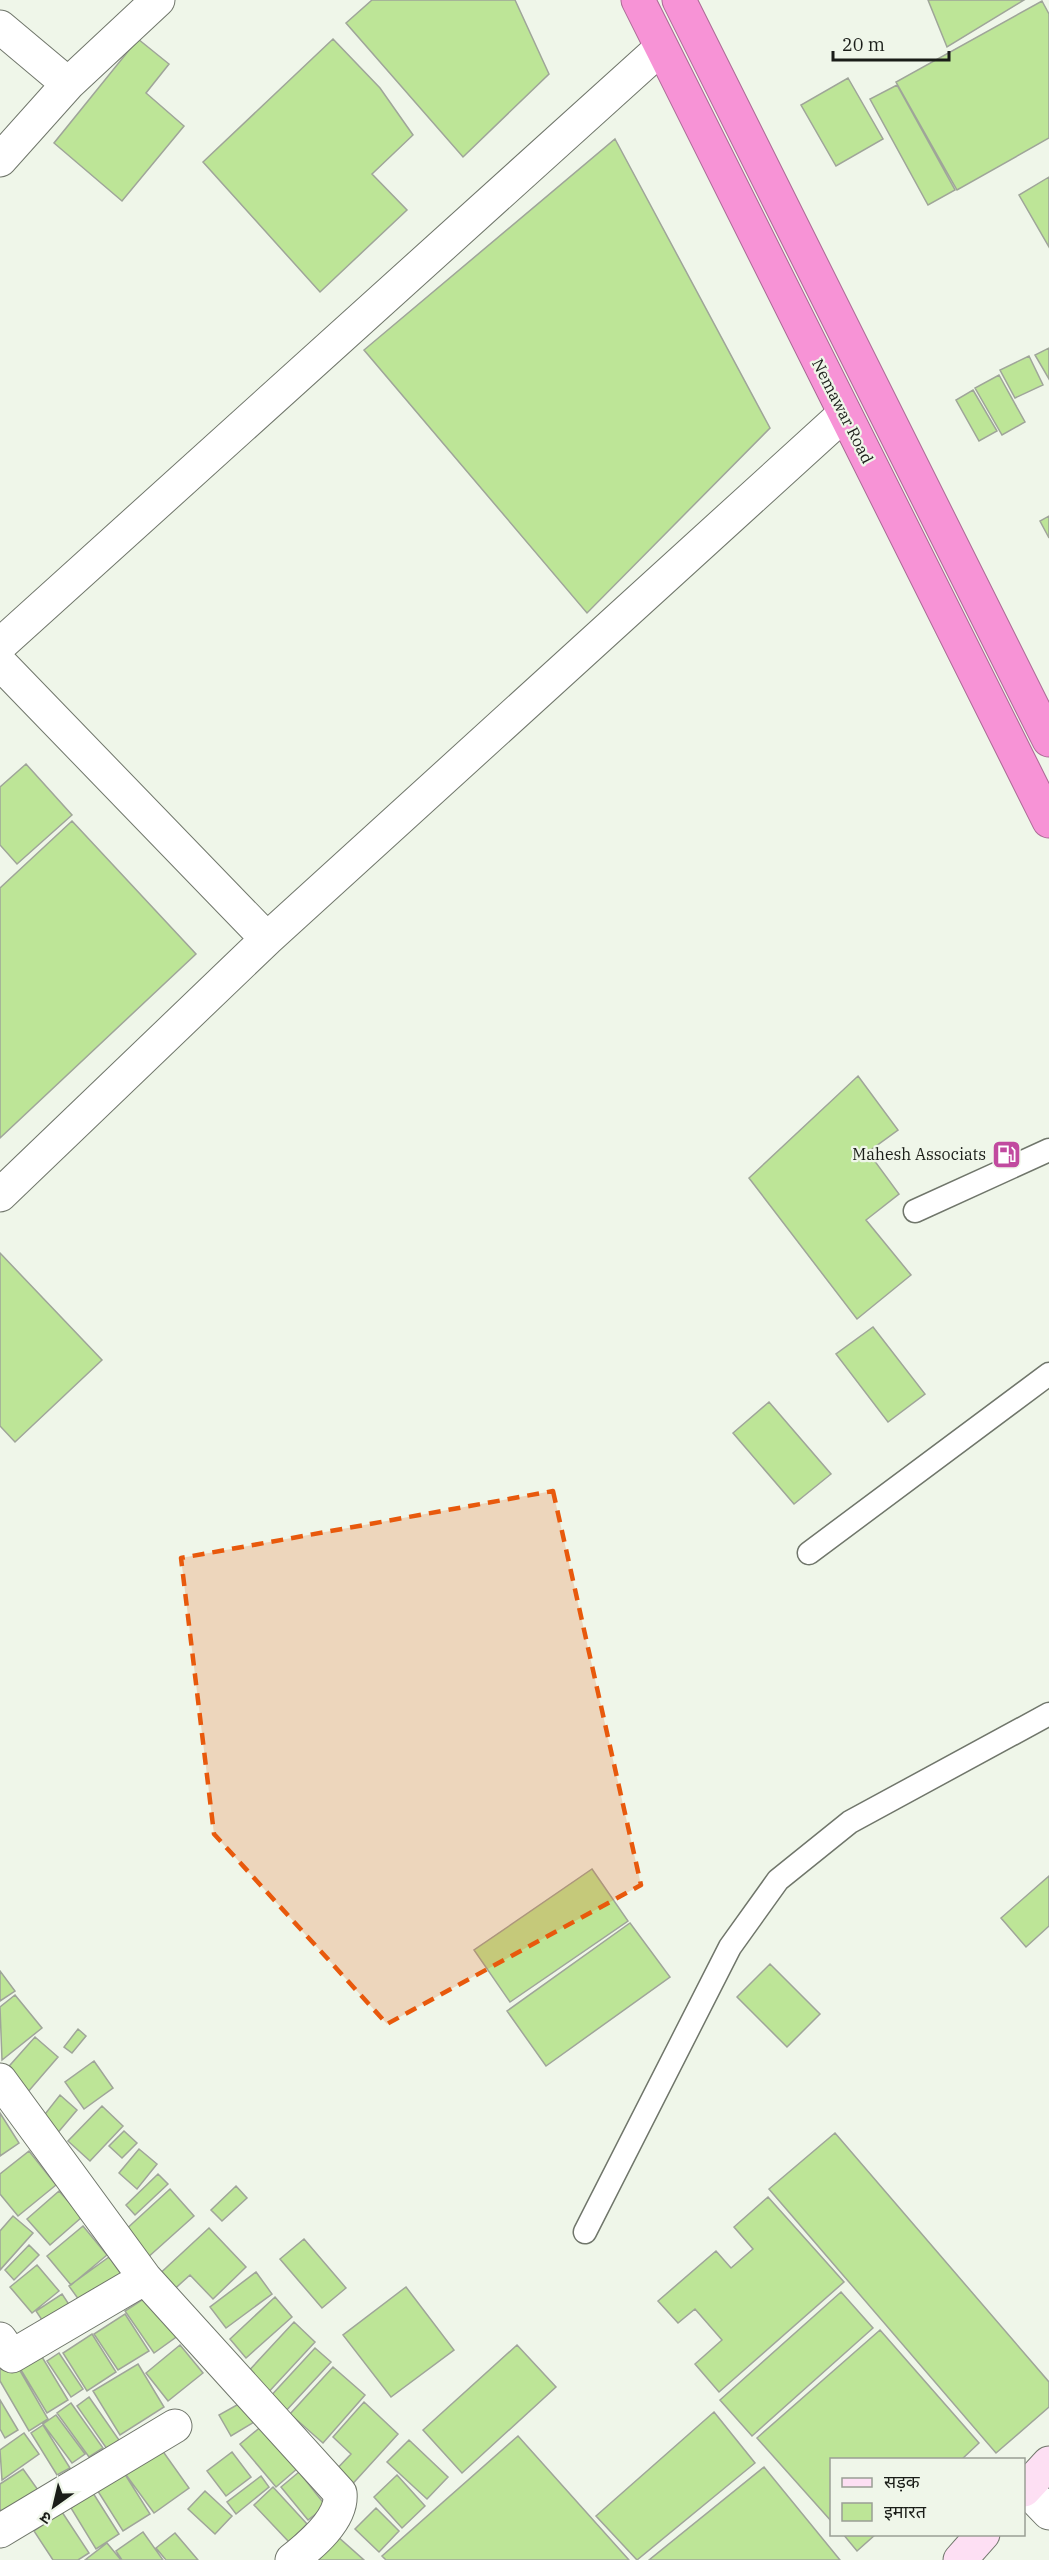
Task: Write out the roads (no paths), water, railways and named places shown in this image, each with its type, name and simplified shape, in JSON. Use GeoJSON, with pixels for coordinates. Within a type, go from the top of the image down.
{"type":"FeatureCollection","features":[{"type":"Feature","properties":{"kind":"highway","name":"Nemawar Road"},"geometry":{"type":"LineString","coordinates":[[638,0],[1049,821]]}},
{"type":"Feature","properties":{"kind":"highway"},"geometry":{"type":"LineString","coordinates":[[679,0],[1049,740]]}},
{"type":"Feature","properties":{"kind":"street"},"geometry":{"type":"LineString","coordinates":[[0,160],[68,84],[159,0]]}},
{"type":"Feature","properties":{"kind":"street"},"geometry":{"type":"LineString","coordinates":[[0,27],[68,84]]}},
{"type":"Feature","properties":{"kind":"street"},"geometry":{"type":"LineString","coordinates":[[0,645],[661,48]]}},
{"type":"Feature","properties":{"kind":"street"},"geometry":{"type":"LineString","coordinates":[[0,1195],[267,939],[844,414]]}},
{"type":"Feature","properties":{"kind":"street"},"geometry":{"type":"LineString","coordinates":[[0,663],[267,939]]}},
{"type":"Feature","properties":{"kind":"street"},"geometry":{"type":"LineString","coordinates":[[0,2080],[145,2278],[340,2493],[341,2504],[335,2517],[292,2560]]}},
{"type":"Feature","properties":{"kind":"street"},"geometry":{"type":"LineString","coordinates":[[4,2352],[145,2278]]}},
{"type":"Feature","properties":{"kind":"street"},"geometry":{"type":"LineString","coordinates":[[0,2531],[175,2426]]}},
{"type":"Feature","properties":{"kind":"street"},"geometry":{"type":"LineString","coordinates":[[1025,2488],[1049,2463]]}},
{"type":"Feature","properties":{"kind":"street"},"geometry":{"type":"LineString","coordinates":[[1025,2490],[1049,2513]]}},
{"type":"Feature","properties":{"kind":"street"},"geometry":{"type":"LineString","coordinates":[[960,2560],[982,2536]]}},
{"type":"Feature","properties":{"kind":"lane"},"geometry":{"type":"LineString","coordinates":[[915,1211],[1049,1150]]}},
{"type":"Feature","properties":{"kind":"lane"},"geometry":{"type":"LineString","coordinates":[[809,1553],[1049,1374]]}},
{"type":"Feature","properties":{"kind":"lane"},"geometry":{"type":"LineString","coordinates":[[585,2232],[730,1947],[778,1880],[850,1822],[1049,1714]]}},
{"type":"Feature","properties":{"kind":"place","name":"Mahesh Associats"},"geometry":{"type":"Point","coordinates":[1007,1154]}}]}
